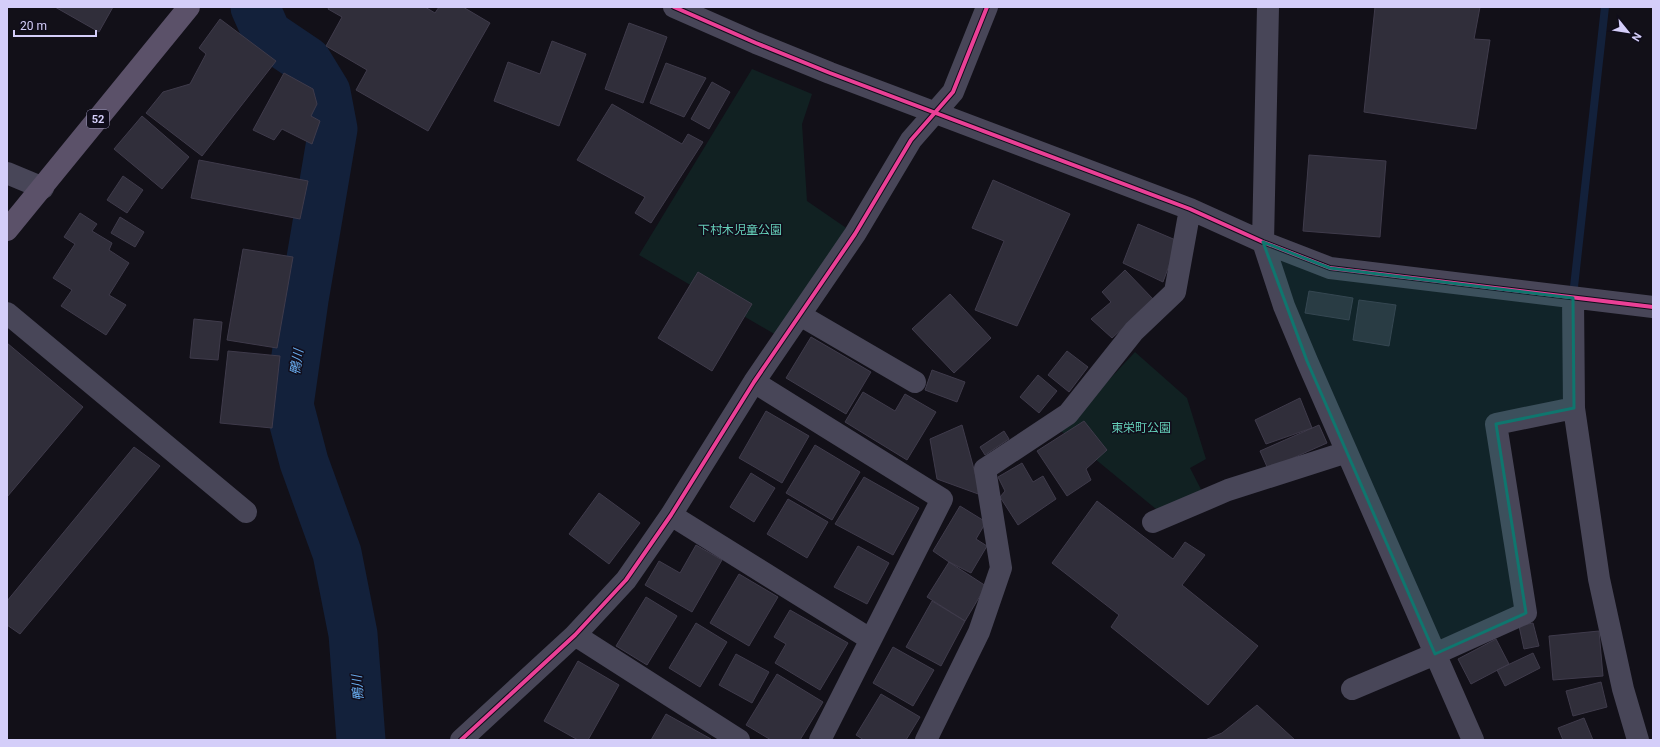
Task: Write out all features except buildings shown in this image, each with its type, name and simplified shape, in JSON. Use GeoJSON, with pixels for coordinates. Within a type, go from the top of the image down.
{"type":"FeatureCollection","features":[{"type":"Feature","properties":{"kind":"main road","name":"52"},"geometry":{"type":"LineString","coordinates":[[7,230],[43,188],[189,7]]}},
{"type":"Feature","properties":{"kind":"street"},"geometry":{"type":"LineString","coordinates":[[674,7],[822,70],[1190,209],[1263,242],[1330,268],[1653,307]]}},
{"type":"Feature","properties":{"kind":"street"},"geometry":{"type":"LineString","coordinates":[[461,740],[575,635],[626,580],[671,515],[754,382],[855,234],[911,140],[953,92],[987,7]]}},
{"type":"Feature","properties":{"kind":"street"},"geometry":{"type":"LineString","coordinates":[[1268,7],[1263,242],[1284,306],[1434,654],[1473,740]]}},
{"type":"Feature","properties":{"kind":"street"},"geometry":{"type":"LineString","coordinates":[[7,173],[43,188]]}},
{"type":"Feature","properties":{"kind":"street"},"geometry":{"type":"LineString","coordinates":[[926,740],[979,632],[1002,568],[985,469],[1068,414],[1134,331],[1175,292],[1190,209]]}},
{"type":"Feature","properties":{"kind":"street"},"geometry":{"type":"LineString","coordinates":[[1573,298],[1574,408],[1599,579],[1623,690],[1638,740]]}},
{"type":"Feature","properties":{"kind":"street"},"geometry":{"type":"LineString","coordinates":[[7,313],[246,512]]}},
{"type":"Feature","properties":{"kind":"street"},"geometry":{"type":"LineString","coordinates":[[800,315],[914,382]]}},
{"type":"Feature","properties":{"kind":"street"},"geometry":{"type":"LineString","coordinates":[[754,382],[942,499],[820,740]]}},
{"type":"Feature","properties":{"kind":"street"},"geometry":{"type":"LineString","coordinates":[[1352,689],[1526,613],[1496,424],[1574,408]]}},
{"type":"Feature","properties":{"kind":"street"},"geometry":{"type":"LineString","coordinates":[[1153,522],[1228,490],[1347,452]]}},
{"type":"Feature","properties":{"kind":"street"},"geometry":{"type":"LineString","coordinates":[[671,515],[870,639]]}},
{"type":"Feature","properties":{"kind":"street"},"geometry":{"type":"LineString","coordinates":[[575,635],[739,740]]}},
{"type":"Feature","properties":{"kind":"highlighted area"},"geometry":{"type":"Polygon","coordinates":[[[1263,242],[1330,268],[1573,298],[1574,408],[1496,424],[1526,613],[1435,654],[1307,361],[1263,242]]]}},
{"type":"Feature","properties":{"kind":"green space","name":"下村木児童公園"},"geometry":{"type":"Polygon","coordinates":[[[752,69],[812,94],[802,124],[807,201],[855,234],[783,339],[639,255],[752,69]]]}},
{"type":"Feature","properties":{"kind":"green space","name":"東栄町公園"},"geometry":{"type":"Polygon","coordinates":[[[1135,352],[1187,398],[1206,459],[1190,468],[1209,505],[1173,523],[1061,431],[1135,352]]]}},
{"type":"Feature","properties":{"kind":"waterway","name":"鴨川"},"geometry":{"type":"LineString","coordinates":[[255,7],[267,34],[307,61],[326,92],[333,129],[304,300],[289,405],[304,462],[337,553],[353,634],[361,740]]}},
{"type":"Feature","properties":{"kind":"waterway"},"geometry":{"type":"LineString","coordinates":[[1573,296],[1605,7]]}},
{"type":"Feature","properties":{"kind":"cycle path"},"geometry":{"type":"LineString","coordinates":[[674,7],[756,43],[830,73],[1190,209],[1263,242],[1330,268],[1653,307]]}},
{"type":"Feature","properties":{"kind":"cycle path"},"geometry":{"type":"LineString","coordinates":[[461,740],[575,635],[626,580],[671,515],[754,382],[855,234],[911,140],[953,92],[987,7]]}}]}
